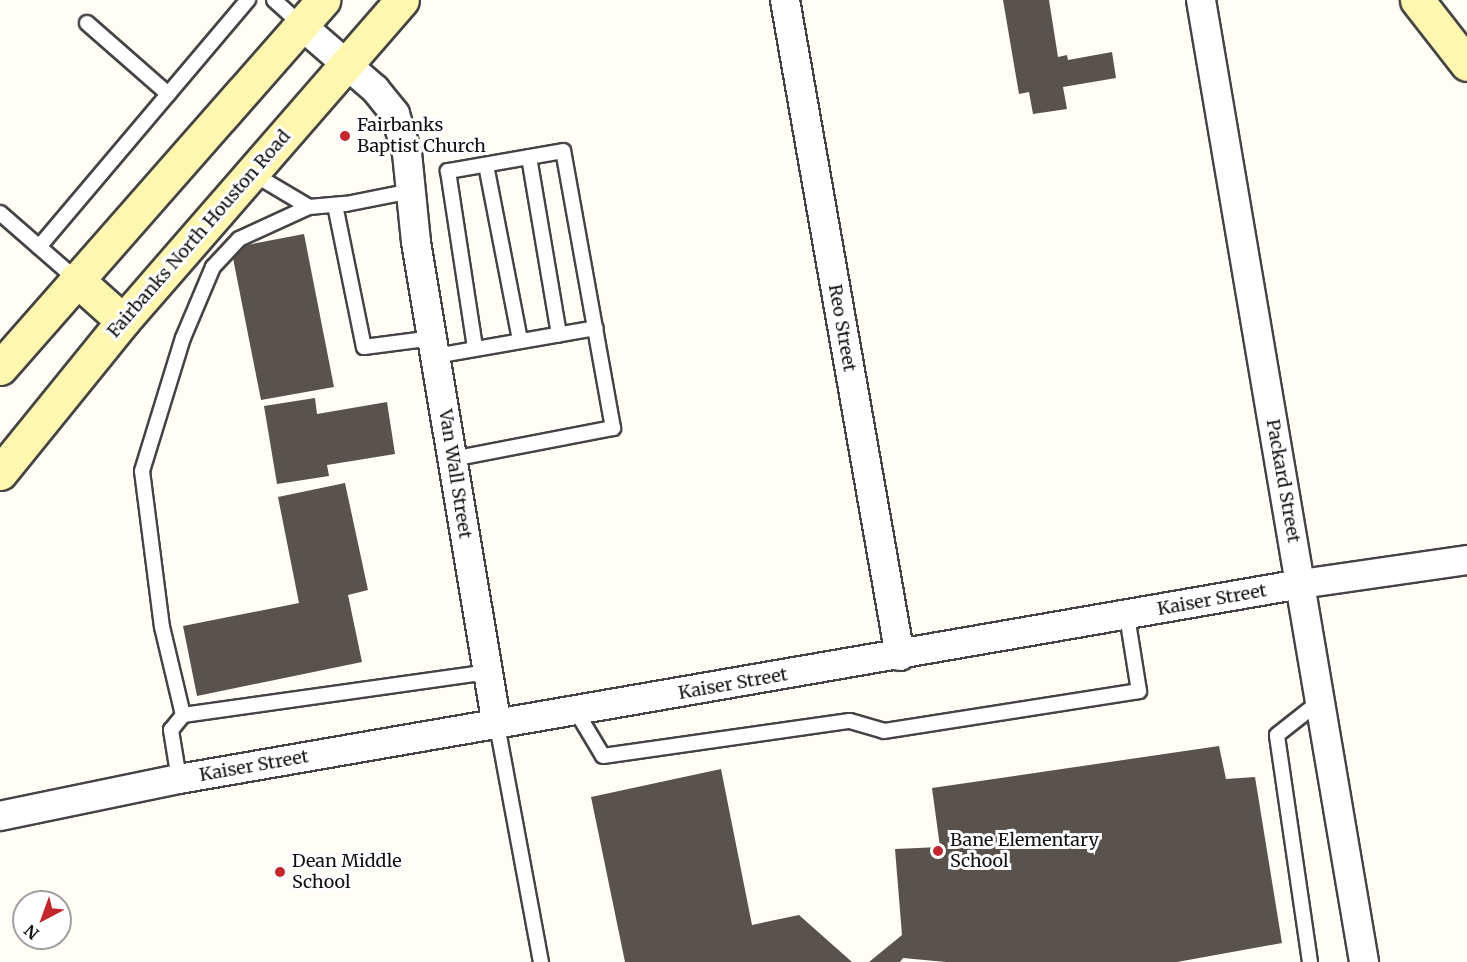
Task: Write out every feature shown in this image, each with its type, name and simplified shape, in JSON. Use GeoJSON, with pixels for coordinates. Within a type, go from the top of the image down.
{"type":"FeatureCollection","features":[{"type":"Feature","properties":{"kind":"main road"},"geometry":{"type":"LineString","coordinates":[[0,368],[323,0]]}},
{"type":"Feature","properties":{"kind":"main road","name":"Fairbanks North Houston Road"},"geometry":{"type":"LineString","coordinates":[[0,473],[123,321],[402,0]]}},
{"type":"Feature","properties":{"kind":"main road"},"geometry":{"type":"LineString","coordinates":[[1418,0],[1467,64]]}},
{"type":"Feature","properties":{"kind":"main road"},"geometry":{"type":"LineString","coordinates":[[76,279],[123,321]]}},
{"type":"Feature","properties":{"kind":"street","name":"Reo Street"},"geometry":{"type":"LineString","coordinates":[[785,0],[900,656]]}},
{"type":"Feature","properties":{"kind":"street","name":"Packard Street"},"geometry":{"type":"LineString","coordinates":[[1201,0],[1364,962]]}},
{"type":"Feature","properties":{"kind":"street","name":"Van Wall Street"},"geometry":{"type":"LineString","coordinates":[[302,25],[346,64],[395,114],[406,153],[434,347],[497,724]]}},
{"type":"Feature","properties":{"kind":"street","name":"Kaiser Street"},"geometry":{"type":"LineString","coordinates":[[0,816],[179,779],[1301,585],[1467,560]]}},
{"type":"Feature","properties":{"kind":"lane"},"geometry":{"type":"LineString","coordinates":[[39,247],[248,0]]}},
{"type":"Feature","properties":{"kind":"lane"},"geometry":{"type":"LineString","coordinates":[[274,0],[302,25]]}},
{"type":"Feature","properties":{"kind":"lane"},"geometry":{"type":"LineString","coordinates":[[87,24],[168,94]]}},
{"type":"Feature","properties":{"kind":"lane"},"geometry":{"type":"LineString","coordinates":[[452,459],[613,428],[563,151],[448,171],[475,347]]}},
{"type":"Feature","properties":{"kind":"lane"},"geometry":{"type":"LineString","coordinates":[[529,157],[559,334]]}},
{"type":"Feature","properties":{"kind":"lane"},"geometry":{"type":"LineString","coordinates":[[486,165],[520,340]]}},
{"type":"Feature","properties":{"kind":"lane"},"geometry":{"type":"LineString","coordinates":[[252,173],[309,207]]}},
{"type":"Feature","properties":{"kind":"lane"},"geometry":{"type":"LineString","coordinates":[[183,715],[162,627],[142,471],[183,338],[213,267],[239,239],[309,207],[335,205],[411,191]]}},
{"type":"Feature","properties":{"kind":"lane"},"geometry":{"type":"LineString","coordinates":[[335,205],[364,347],[475,347],[596,328]]}},
{"type":"Feature","properties":{"kind":"lane"},"geometry":{"type":"LineString","coordinates":[[0,213],[76,279]]}},
{"type":"Feature","properties":{"kind":"lane"},"geometry":{"type":"LineString","coordinates":[[576,711],[603,756],[850,721],[884,731],[1139,691],[1127,616]]}},
{"type":"Feature","properties":{"kind":"lane"},"geometry":{"type":"LineString","coordinates":[[179,779],[171,730],[183,715],[488,672]]}},
{"type":"Feature","properties":{"kind":"lane"},"geometry":{"type":"LineString","coordinates":[[1310,962],[1277,735],[1320,701]]}},
{"type":"Feature","properties":{"kind":"lane","name":"Van Wall Street"},"geometry":{"type":"LineString","coordinates":[[497,724],[541,962]]}},
{"type":"Feature","properties":{"kind":"building"},"geometry":{"type":"Polygon","coordinates":[[[1003,0],[1049,0],[1058,57],[1067,55],[1068,60],[1112,52],[1116,78],[1063,87],[1067,109],[1033,114],[1029,92],[1019,94],[1003,0]]]}},
{"type":"Feature","properties":{"kind":"building"},"geometry":{"type":"Polygon","coordinates":[[[304,234],[334,387],[261,400],[231,248],[304,234]]]}},
{"type":"Feature","properties":{"kind":"building"},"geometry":{"type":"Polygon","coordinates":[[[315,398],[317,414],[387,402],[395,454],[327,465],[329,476],[277,484],[264,406],[315,398]]]}},
{"type":"Feature","properties":{"kind":"building"},"geometry":{"type":"Polygon","coordinates":[[[345,483],[368,590],[348,595],[362,662],[197,696],[183,626],[299,603],[278,497],[345,483]]]}},
{"type":"Feature","properties":{"kind":"building"},"geometry":{"type":"Polygon","coordinates":[[[1219,746],[1226,779],[1255,777],[1282,943],[1177,962],[946,962],[903,958],[900,962],[869,962],[902,935],[895,849],[940,847],[932,788],[1219,746]]]}},
{"type":"Feature","properties":{"kind":"building"},"geometry":{"type":"Polygon","coordinates":[[[721,769],[752,925],[799,915],[852,962],[625,962],[591,797],[721,769]]]}},
{"type":"Feature","properties":{"kind":"place","name":"Fairbanks Baptist Church"},"geometry":{"type":"Point","coordinates":[345,136]}},
{"type":"Feature","properties":{"kind":"place","name":"Bane Elementary School"},"geometry":{"type":"Point","coordinates":[938,851]}},
{"type":"Feature","properties":{"kind":"place","name":"Dean Middle School"},"geometry":{"type":"Point","coordinates":[280,872]}}]}
